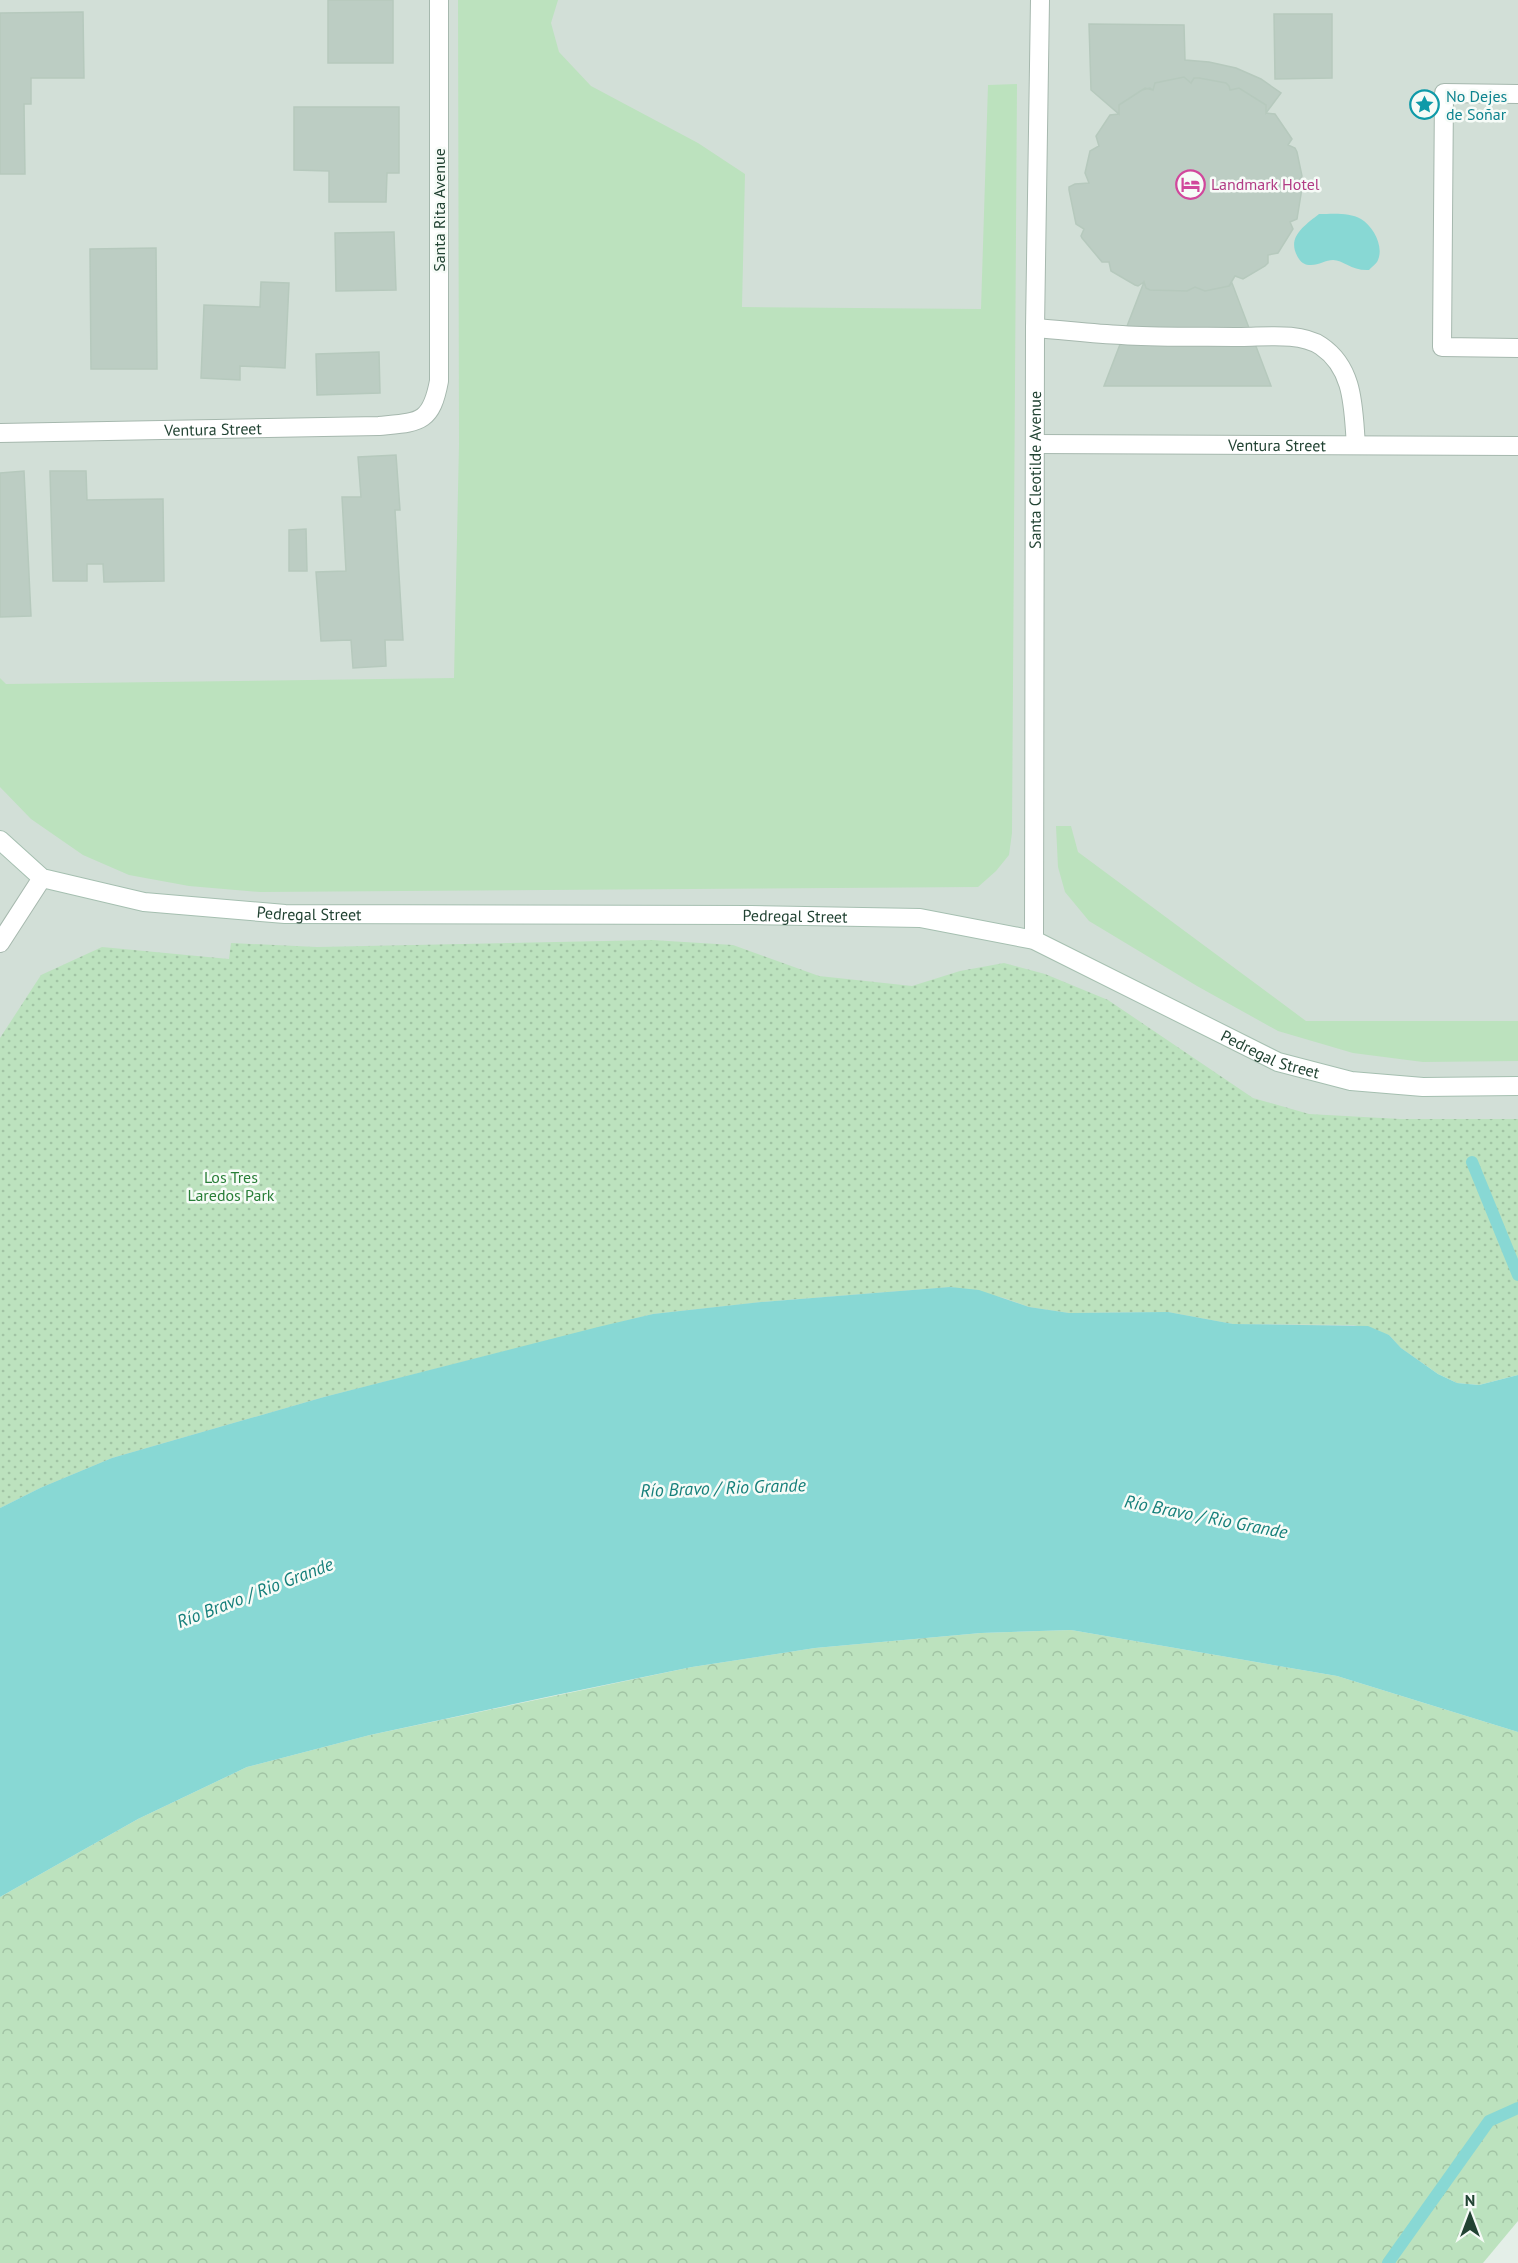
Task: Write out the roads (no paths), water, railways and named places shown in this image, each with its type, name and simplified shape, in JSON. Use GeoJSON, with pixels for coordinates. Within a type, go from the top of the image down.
{"type":"FeatureCollection","features":[{"type":"Feature","properties":{"kind":"street","name":"Santa Rita Avenue"},"geometry":{"type":"LineString","coordinates":[[426,417],[435,401],[439,381],[439,0]]}},
{"type":"Feature","properties":{"kind":"street","name":"Santa Cleotilde Avenue"},"geometry":{"type":"LineString","coordinates":[[1034,940],[1035,328],[1040,0]]}},
{"type":"Feature","properties":{"kind":"street"},"geometry":{"type":"LineString","coordinates":[[1518,94],[1444,93],[1442,336],[1442,348],[1518,348]]}},
{"type":"Feature","properties":{"kind":"street"},"geometry":{"type":"LineString","coordinates":[[1035,328],[1123,336],[1275,337],[1302,339],[1320,345],[1337,360],[1346,376],[1352,393],[1356,445]]}},
{"type":"Feature","properties":{"kind":"street","name":"Ventura Street"},"geometry":{"type":"LineString","coordinates":[[0,433],[379,426],[405,424],[426,417]]}},
{"type":"Feature","properties":{"kind":"street","name":"Ventura Street"},"geometry":{"type":"LineString","coordinates":[[1035,444],[1518,446]]}},
{"type":"Feature","properties":{"kind":"street"},"geometry":{"type":"LineString","coordinates":[[0,840],[42,879],[0,943]]}},
{"type":"Feature","properties":{"kind":"street","name":"Pedregal Street"},"geometry":{"type":"LineString","coordinates":[[42,879],[144,902],[285,914],[739,915],[920,918],[1034,940],[1278,1062],[1351,1081],[1423,1087],[1518,1086]]}},
{"type":"Feature","properties":{"kind":"water"},"geometry":{"type":"Polygon","coordinates":[[[1319,214],[1351,215],[1365,222],[1373,231],[1380,249],[1376,264],[1369,270],[1363,270],[1337,260],[1311,265],[1301,262],[1295,252],[1295,239],[1302,228],[1319,214]]]}},
{"type":"Feature","properties":{"kind":"water","name":"Río Bravo / Rio Grande"},"geometry":{"type":"Polygon","coordinates":[[[950,1287],[979,1290],[1029,1307],[1069,1313],[1168,1312],[1233,1324],[1368,1326],[1389,1335],[1401,1348],[1438,1374],[1457,1383],[1479,1385],[1518,1375],[1518,1732],[1337,1676],[1071,1630],[981,1633],[815,1648],[692,1667],[556,1695],[370,1735],[247,1767],[138,1819],[0,1897],[0,1508],[40,1488],[112,1458],[324,1397],[653,1314],[761,1302],[950,1287]]]}},
{"type":"Feature","properties":{"kind":"waterway"},"geometry":{"type":"LineString","coordinates":[[1472,1162],[1518,1275]]}},
{"type":"Feature","properties":{"kind":"waterway"},"geometry":{"type":"LineString","coordinates":[[1388,2263],[1489,2121],[1518,2108]]}},
{"type":"Feature","properties":{"kind":"place","name":"No Dejes de Soñar"},"geometry":{"type":"Point","coordinates":[1425,105]}},
{"type":"Feature","properties":{"kind":"place","name":"Landmark Hotel"},"geometry":{"type":"Point","coordinates":[1190,184]}},
{"type":"Feature","properties":{"kind":"park label","name":"Los Tres Laredos Park"},"geometry":{"type":"Point","coordinates":[231,1186]}}]}
